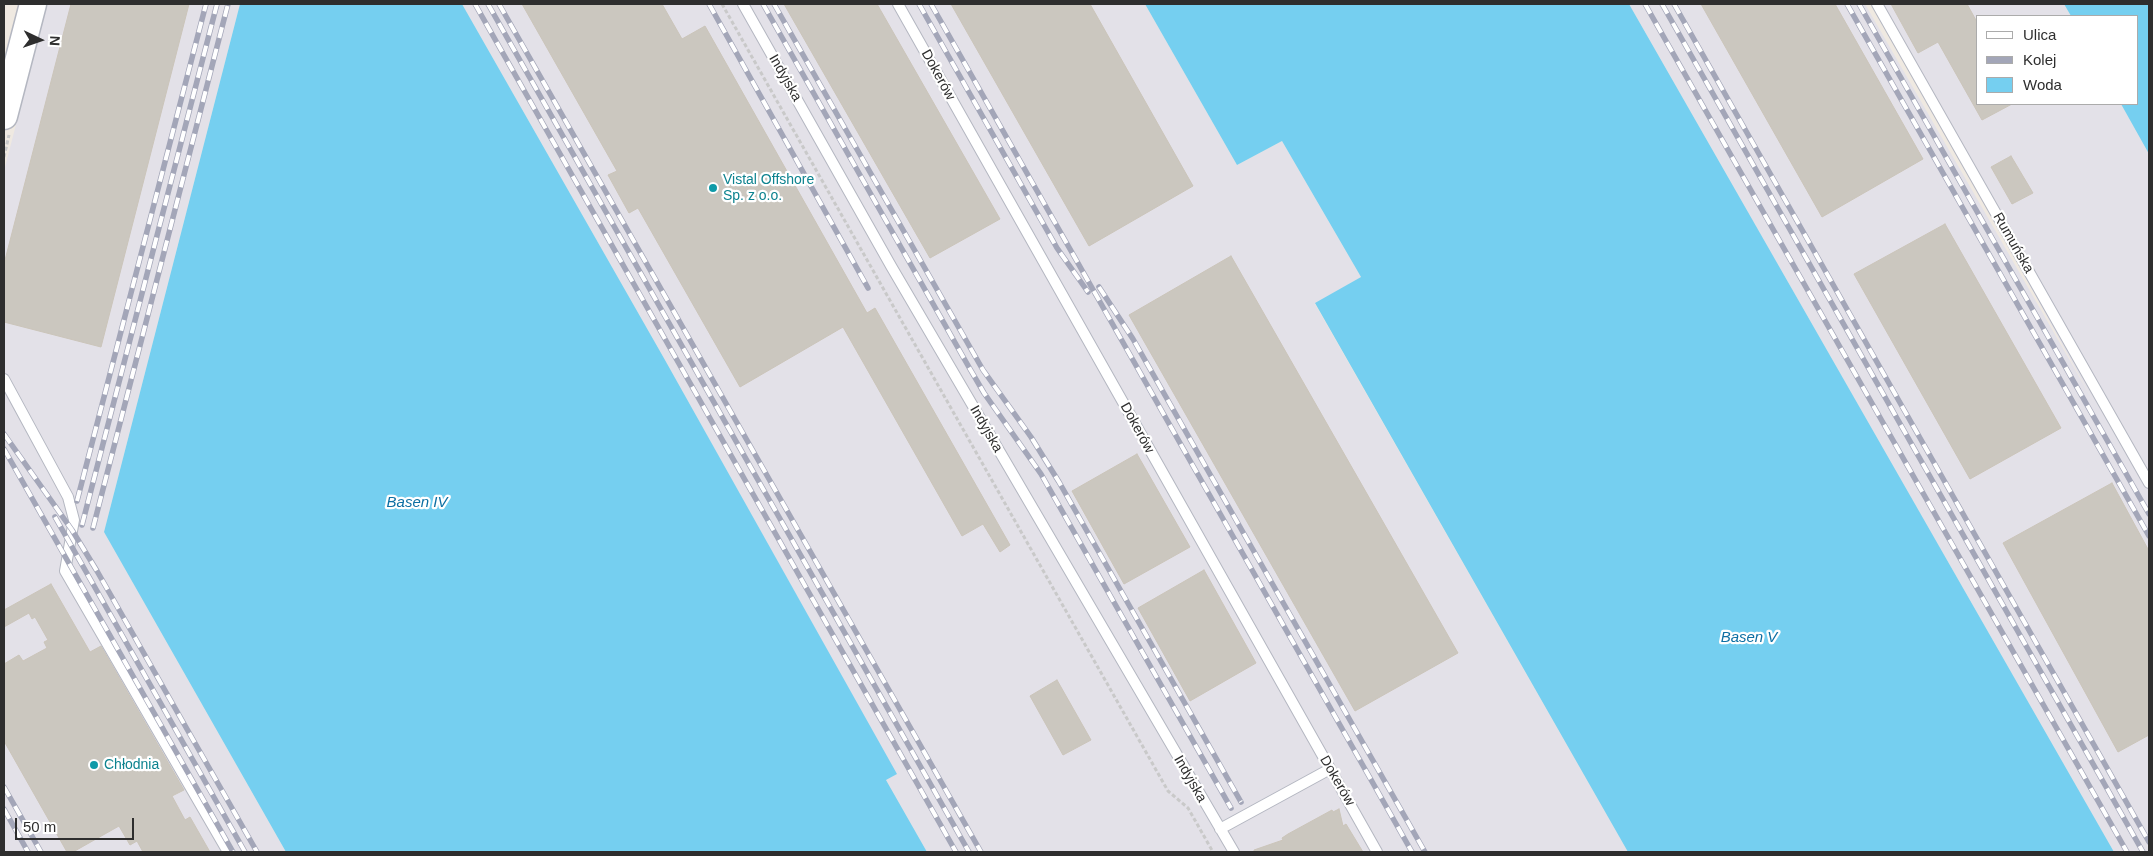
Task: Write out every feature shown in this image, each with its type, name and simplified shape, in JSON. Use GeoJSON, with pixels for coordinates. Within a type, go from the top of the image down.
{"type":"FeatureCollection","features":[{"type":"Feature","properties":{"kind":"street"},"geometry":{"type":"LineString","coordinates":[[4,116],[33,4]]}},
{"type":"Feature","properties":{"kind":"lane","name":"Indyjska"},"geometry":{"type":"LineString","coordinates":[[743,4],[906,292],[1234,852]]}},
{"type":"Feature","properties":{"kind":"lane","name":"Dokerów"},"geometry":{"type":"LineString","coordinates":[[898,4],[1377,852]]}},
{"type":"Feature","properties":{"kind":"lane","name":"Rumuńska"},"geometry":{"type":"LineString","coordinates":[[1877,4],[2149,483]]}},
{"type":"Feature","properties":{"kind":"lane"},"geometry":{"type":"LineString","coordinates":[[4,379],[68,498],[74,520],[66,571],[228,852]]}},
{"type":"Feature","properties":{"kind":"lane"},"geometry":{"type":"LineString","coordinates":[[1220,829],[1330,768]]}},
{"type":"Feature","properties":{"kind":"path"},"geometry":{"type":"LineString","coordinates":[[722,4],[1168,791],[1188,808],[1213,852]]}},
{"type":"Feature","properties":{"kind":"shaded area"},"geometry":{"type":"Polygon","coordinates":[[[47,4],[240,4],[104,532],[286,852],[4,852],[4,171],[47,4]]]}},
{"type":"Feature","properties":{"kind":"shaded area"},"geometry":{"type":"Polygon","coordinates":[[[462,4],[1145,4],[1237,165],[1282,141],[1361,277],[1315,304],[1628,852],[927,852],[886,780],[896,774],[665,360],[462,4]]]}},
{"type":"Feature","properties":{"kind":"shaded area"},"geometry":{"type":"Polygon","coordinates":[[[1629,4],[1865,4],[2095,404],[1875,4],[2064,4],[2070,15],[1976,15],[1976,105],[2122,105],[2149,154],[2149,852],[2114,852],[1629,4]]]}},
{"type":"Feature","properties":{"kind":"water","name":"Basen IV"},"geometry":{"type":"Polygon","coordinates":[[[240,4],[462,4],[665,360],[897,774],[886,780],[927,852],[286,852],[104,532],[240,4]]]}},
{"type":"Feature","properties":{"kind":"water","name":"Basen V"},"geometry":{"type":"Polygon","coordinates":[[[1145,4],[1629,4],[2114,852],[1628,852],[1315,303],[1361,277],[1282,141],[1237,165],[1145,4]]]}},
{"type":"Feature","properties":{"kind":"water"},"geometry":{"type":"Polygon","coordinates":[[[2064,4],[2149,4],[2149,154],[2122,105],[2138,105],[2138,15],[2070,15],[2064,4]]]}},
{"type":"Feature","properties":{"kind":"building"},"geometry":{"type":"Polygon","coordinates":[[[71,4],[189,4],[101,347],[4,322],[4,264],[71,4]]]}},
{"type":"Feature","properties":{"kind":"building","name":"Vistal Offshore Sp. z o.o."},"geometry":{"type":"Polygon","coordinates":[[[522,4],[662,4],[682,39],[705,26],[867,313],[875,308],[1010,545],[1000,552],[983,524],[962,536],[843,327],[740,387],[638,208],[629,213],[608,175],[617,171],[522,4]]]}},
{"type":"Feature","properties":{"kind":"building"},"geometry":{"type":"Polygon","coordinates":[[[784,4],[877,4],[1000,219],[930,258],[784,4]]]}},
{"type":"Feature","properties":{"kind":"building"},"geometry":{"type":"Polygon","coordinates":[[[951,4],[1090,4],[1193,186],[1089,246],[951,4]]]}},
{"type":"Feature","properties":{"kind":"building"},"geometry":{"type":"Polygon","coordinates":[[[1701,4],[1835,4],[1923,159],[1822,217],[1701,4]]]}},
{"type":"Feature","properties":{"kind":"building"},"geometry":{"type":"Polygon","coordinates":[[[1891,4],[1967,4],[1976,20],[1976,105],[2010,105],[1982,120],[1938,42],[1918,53],[1891,4]]]}},
{"type":"Feature","properties":{"kind":"building"},"geometry":{"type":"Polygon","coordinates":[[[2011,156],[2033,193],[2012,204],[1991,167],[2011,156]]]}},
{"type":"Feature","properties":{"kind":"building"},"geometry":{"type":"Polygon","coordinates":[[[1945,224],[2061,428],[1970,479],[1854,274],[1945,224]]]}},
{"type":"Feature","properties":{"kind":"building"},"geometry":{"type":"Polygon","coordinates":[[[1231,256],[1458,653],[1355,711],[1129,315],[1231,256]]]}},
{"type":"Feature","properties":{"kind":"building"},"geometry":{"type":"Polygon","coordinates":[[[1137,454],[1190,547],[1124,584],[1072,491],[1137,454]]]}},
{"type":"Feature","properties":{"kind":"building"},"geometry":{"type":"Polygon","coordinates":[[[2112,483],[2149,551],[2149,735],[2118,752],[2003,543],[2112,483]]]}},
{"type":"Feature","properties":{"kind":"building"},"geometry":{"type":"Polygon","coordinates":[[[1204,570],[1256,663],[1190,701],[1138,608],[1204,570]]]}},
{"type":"Feature","properties":{"kind":"building","name":"Chłodnia"},"geometry":{"type":"Polygon","coordinates":[[[51,584],[90,652],[101,646],[184,790],[172,796],[185,820],[190,817],[210,852],[143,852],[137,841],[130,845],[119,826],[73,852],[67,852],[4,741],[4,664],[19,655],[23,661],[47,648],[44,642],[48,640],[35,617],[32,619],[29,613],[4,627],[4,610],[51,584]]]}},
{"type":"Feature","properties":{"kind":"building"},"geometry":{"type":"Polygon","coordinates":[[[1057,680],[1091,740],[1063,755],[1030,696],[1057,680]]]}},
{"type":"Feature","properties":{"kind":"building"},"geometry":{"type":"Polygon","coordinates":[[[1339,809],[1343,826],[1346,824],[1363,852],[1254,852],[1254,850],[1283,840],[1282,838],[1288,834],[1332,810],[1333,812],[1339,809]]]}},
{"type":"Feature","properties":{"kind":"railway"},"geometry":{"type":"LineString","coordinates":[[77,501],[206,4]]}},
{"type":"Feature","properties":{"kind":"railway"},"geometry":{"type":"LineString","coordinates":[[82,525],[217,4]]}},
{"type":"Feature","properties":{"kind":"railway"},"geometry":{"type":"LineString","coordinates":[[93,528],[228,4]]}},
{"type":"Feature","properties":{"kind":"railway"},"geometry":{"type":"LineString","coordinates":[[475,4],[956,852]]}},
{"type":"Feature","properties":{"kind":"railway"},"geometry":{"type":"LineString","coordinates":[[488,4],[969,852]]}},
{"type":"Feature","properties":{"kind":"railway"},"geometry":{"type":"LineString","coordinates":[[499,4],[981,852]]}},
{"type":"Feature","properties":{"kind":"railway"},"geometry":{"type":"LineString","coordinates":[[709,4],[868,288]]}},
{"type":"Feature","properties":{"kind":"railway"},"geometry":{"type":"LineString","coordinates":[[763,4],[970,369],[984,393],[1041,474],[1231,808]]}},
{"type":"Feature","properties":{"kind":"railway"},"geometry":{"type":"LineString","coordinates":[[774,4],[983,370],[1031,437],[1059,482],[1241,802]]}},
{"type":"Feature","properties":{"kind":"railway"},"geometry":{"type":"LineString","coordinates":[[919,4],[1057,248],[1088,292]]}},
{"type":"Feature","properties":{"kind":"railway"},"geometry":{"type":"LineString","coordinates":[[931,4],[1412,852]]}},
{"type":"Feature","properties":{"kind":"railway"},"geometry":{"type":"LineString","coordinates":[[1645,4],[2127,852]]}},
{"type":"Feature","properties":{"kind":"railway"},"geometry":{"type":"LineString","coordinates":[[1662,4],[2143,852]]}},
{"type":"Feature","properties":{"kind":"railway"},"geometry":{"type":"LineString","coordinates":[[1674,4],[2149,842]]}},
{"type":"Feature","properties":{"kind":"railway"},"geometry":{"type":"LineString","coordinates":[[1847,4],[2149,536]]}},
{"type":"Feature","properties":{"kind":"railway"},"geometry":{"type":"LineString","coordinates":[[1859,4],[2149,514]]}},
{"type":"Feature","properties":{"kind":"railway"},"geometry":{"type":"LineString","coordinates":[[1099,287],[1133,339],[1425,852]]}},
{"type":"Feature","properties":{"kind":"railway"},"geometry":{"type":"LineString","coordinates":[[4,434],[72,530],[97,571],[257,852]]}},
{"type":"Feature","properties":{"kind":"railway"},"geometry":{"type":"LineString","coordinates":[[4,449],[233,852]]}},
{"type":"Feature","properties":{"kind":"railway"},"geometry":{"type":"LineString","coordinates":[[55,517],[245,852]]}},
{"type":"Feature","properties":{"kind":"railway"},"geometry":{"type":"LineString","coordinates":[[4,787],[41,852]]}},
{"type":"Feature","properties":{"kind":"railway"},"geometry":{"type":"LineString","coordinates":[[4,809],[28,852]]}},
{"type":"Feature","properties":{"kind":"place","name":"Vistal Offshore Sp. z o.o."},"geometry":{"type":"Point","coordinates":[713,188]}},
{"type":"Feature","properties":{"kind":"place","name":"Chłodnia"},"geometry":{"type":"Point","coordinates":[94,765]}}]}
